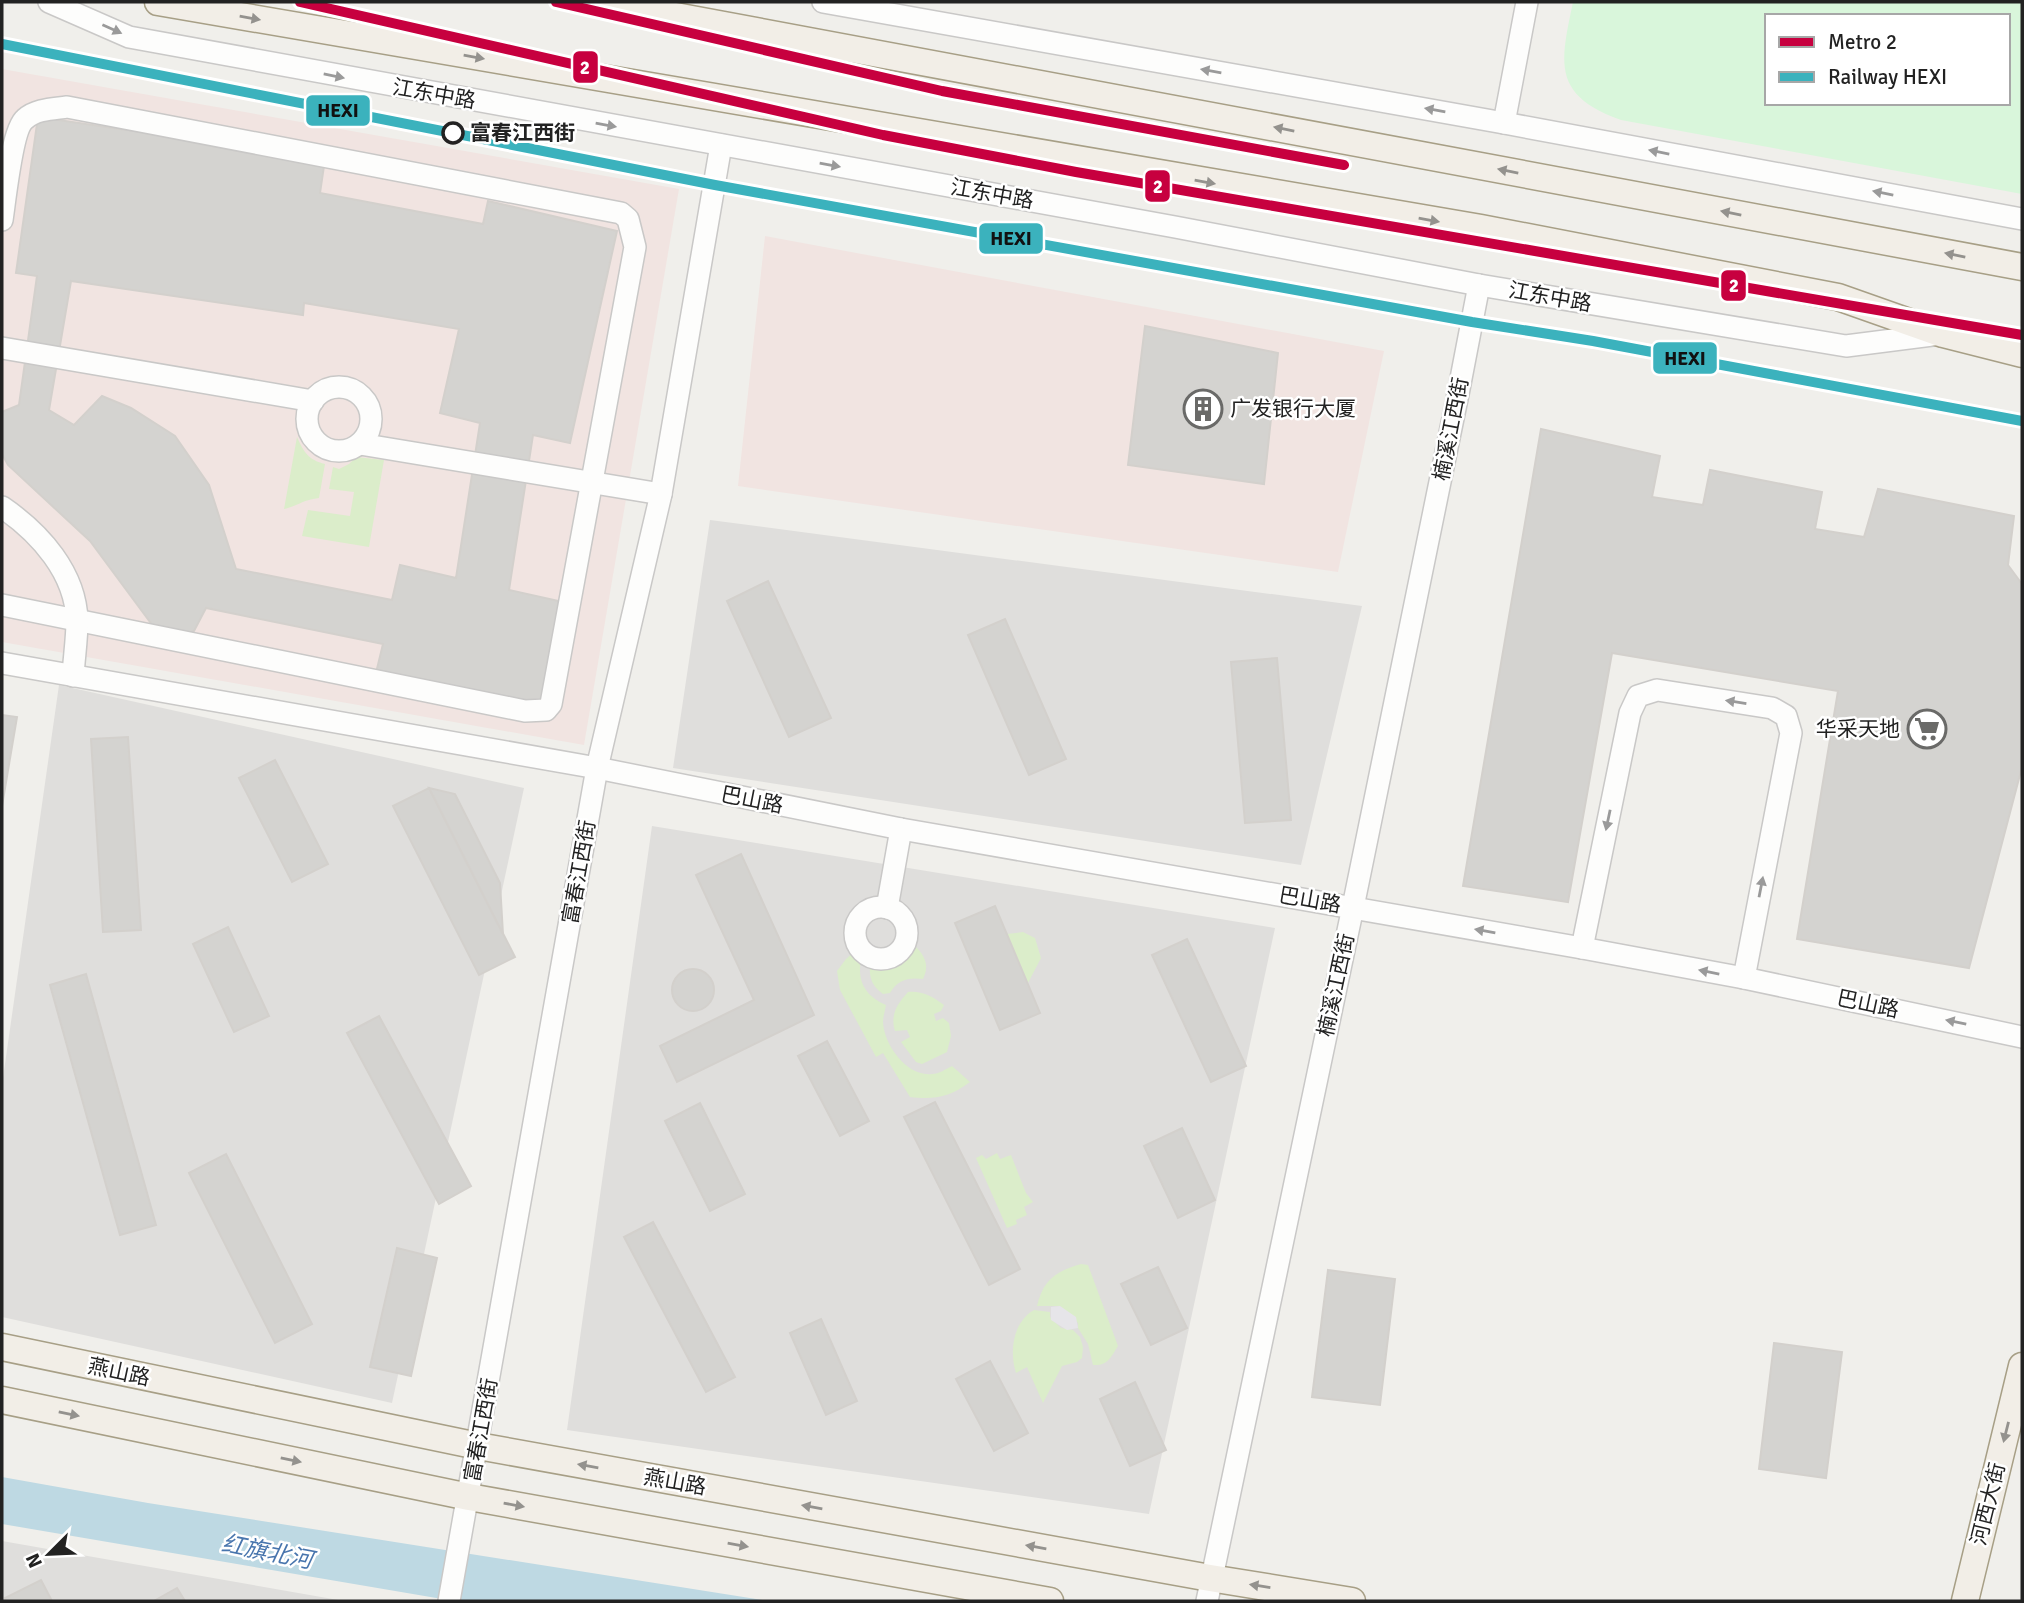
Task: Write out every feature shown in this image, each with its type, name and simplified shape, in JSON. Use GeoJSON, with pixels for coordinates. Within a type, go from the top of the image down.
{"type":"FeatureCollection","features":[{"type":"Feature","properties":{"kind":"main road","name":"江东中路"},"geometry":{"type":"LineString","coordinates":[[158,2],[1481,228],[1838,297],[1942,334],[2015,355]]}},
{"type":"Feature","properties":{"kind":"main road"},"geometry":{"type":"LineString","coordinates":[[600,2],[2010,265],[2022,253]]}},
{"type":"Feature","properties":{"kind":"main road","name":"燕山路"},"geometry":{"type":"LineString","coordinates":[[2,1348],[478,1447],[1209,1590],[1352,1601]]}},
{"type":"Feature","properties":{"kind":"main road","name":"河西大街"},"geometry":{"type":"LineString","coordinates":[[1965,1601],[2022,1366]]}},
{"type":"Feature","properties":{"kind":"main road"},"geometry":{"type":"LineString","coordinates":[[2,1400],[469,1497],[1050,1601]]}},
{"type":"Feature","properties":{"kind":"street","name":"江东中路"},"geometry":{"type":"LineString","coordinates":[[49,2],[129,37],[1479,285],[1846,346],[1942,334]]}},
{"type":"Feature","properties":{"kind":"street"},"geometry":{"type":"LineString","coordinates":[[823,2],[1504,123],[2022,219]]}},
{"type":"Feature","properties":{"kind":"street"},"geometry":{"type":"LineString","coordinates":[[1504,123],[1527,2]]}},
{"type":"Feature","properties":{"kind":"street"},"geometry":{"type":"LineString","coordinates":[[2,220],[16,135],[23,119],[38,112],[67,107],[621,214],[628,219],[635,247],[551,704],[546,710],[537,712],[511,708],[2,605]]}},
{"type":"Feature","properties":{"kind":"street","name":"富春江西街"},"geometry":{"type":"LineString","coordinates":[[449,1601],[597,768],[661,494],[721,145]]}},
{"type":"Feature","properties":{"kind":"street","name":"楠溪江西街"},"geometry":{"type":"LineString","coordinates":[[1209,1590],[1353,907],[1479,285]]}},
{"type":"Feature","properties":{"kind":"street"},"geometry":{"type":"LineString","coordinates":[[2,348],[313,401]]}},
{"type":"Feature","properties":{"kind":"street"},"geometry":{"type":"LineString","coordinates":[[360,444],[370,426],[367,404],[351,390],[341,387],[320,393],[313,401],[306,421],[313,440],[331,451],[341,452],[360,444],[661,494]]}},
{"type":"Feature","properties":{"kind":"street"},"geometry":{"type":"LineString","coordinates":[[2,507],[43,542],[61,567],[73,591],[77,621],[73,676]]}},
{"type":"Feature","properties":{"kind":"street","name":"巴山路"},"geometry":{"type":"LineString","coordinates":[[2,663],[597,768],[901,830],[1582,948],[1744,978],[2022,1037]]}},
{"type":"Feature","properties":{"kind":"street"},"geometry":{"type":"LineString","coordinates":[[1582,948],[1630,713],[1638,696],[1657,690],[1772,708],[1786,716],[1791,733],[1744,978]]}},
{"type":"Feature","properties":{"kind":"street"},"geometry":{"type":"LineString","coordinates":[[887,908],[901,830]]}},
{"type":"Feature","properties":{"kind":"shaded area"},"geometry":{"type":"Polygon","coordinates":[[[2,69],[679,189],[584,745],[2,642],[2,69]]]}},
{"type":"Feature","properties":{"kind":"shaded area"},"geometry":{"type":"Polygon","coordinates":[[[765,236],[1384,351],[1338,572],[738,486],[765,236]]]}},
{"type":"Feature","properties":{"kind":"shaded area"},"geometry":{"type":"Polygon","coordinates":[[[710,520],[1362,606],[1301,865],[673,768],[710,520]]]}},
{"type":"Feature","properties":{"kind":"shaded area"},"geometry":{"type":"Polygon","coordinates":[[[59,685],[524,788],[392,1403],[2,1317],[2,1085],[59,685]]]}},
{"type":"Feature","properties":{"kind":"shaded area"},"geometry":{"type":"Polygon","coordinates":[[[652,826],[1275,928],[1149,1514],[567,1430],[652,826]]]}},
{"type":"Feature","properties":{"kind":"shaded area"},"geometry":{"type":"Polygon","coordinates":[[[1060,1306],[1076,1317],[1078,1328],[1067,1330],[1051,1320],[1051,1307],[1060,1306]]]}},
{"type":"Feature","properties":{"kind":"shaded area"},"geometry":{"type":"Polygon","coordinates":[[[2,1541],[344,1601],[2,1601],[2,1541]]]}},
{"type":"Feature","properties":{"kind":"green space"},"geometry":{"type":"Polygon","coordinates":[[[1573,2],[2022,2],[2022,194],[1621,120],[1583,100],[1572,88],[1566,75],[1565,43],[1573,2]]]}},
{"type":"Feature","properties":{"kind":"green space"},"geometry":{"type":"Polygon","coordinates":[[[297,437],[308,455],[325,464],[319,498],[284,509],[297,437]]]}},
{"type":"Feature","properties":{"kind":"green space"},"geometry":{"type":"Polygon","coordinates":[[[356,457],[384,460],[369,547],[302,536],[308,510],[350,516],[354,492],[329,489],[333,467],[339,469],[356,457]]]}},
{"type":"Feature","properties":{"kind":"green space"},"geometry":{"type":"Polygon","coordinates":[[[1023,932],[1035,938],[1041,958],[1028,983],[1007,934],[1023,932]]]}},
{"type":"Feature","properties":{"kind":"green space"},"geometry":{"type":"Polygon","coordinates":[[[912,943],[925,959],[923,979],[904,980],[890,993],[883,994],[872,981],[870,965],[878,967],[900,962],[912,943]]]}},
{"type":"Feature","properties":{"kind":"green space"},"geometry":{"type":"Polygon","coordinates":[[[854,952],[861,959],[860,974],[864,987],[886,1005],[884,1031],[898,1058],[923,1074],[937,1073],[952,1066],[970,1082],[942,1096],[910,1097],[883,1053],[876,1057],[840,990],[837,971],[854,952]]]}},
{"type":"Feature","properties":{"kind":"green space"},"geometry":{"type":"Polygon","coordinates":[[[908,992],[927,995],[944,1005],[941,1011],[934,1014],[936,1021],[943,1018],[949,1023],[951,1036],[947,1052],[922,1064],[916,1062],[901,1042],[910,1037],[907,1030],[895,1031],[893,1020],[896,1010],[908,992]]]}},
{"type":"Feature","properties":{"kind":"green space"},"geometry":{"type":"Polygon","coordinates":[[[997,1153],[1000,1159],[1011,1155],[1026,1193],[1033,1202],[1024,1207],[1027,1215],[1007,1228],[976,1158],[982,1155],[986,1159],[997,1153]]]}},
{"type":"Feature","properties":{"kind":"green space"},"geometry":{"type":"Polygon","coordinates":[[[1081,1264],[1088,1265],[1118,1346],[1108,1360],[1098,1365],[1093,1365],[1088,1344],[1078,1328],[1078,1323],[1060,1306],[1037,1306],[1043,1289],[1052,1278],[1081,1264]]]}},
{"type":"Feature","properties":{"kind":"green space"},"geometry":{"type":"Polygon","coordinates":[[[1034,1310],[1050,1312],[1050,1317],[1061,1328],[1073,1330],[1080,1337],[1083,1347],[1082,1358],[1062,1366],[1043,1403],[1027,1367],[1016,1373],[1013,1356],[1017,1329],[1034,1310]]]}},
{"type":"Feature","properties":{"kind":"water","name":"红旗北河"},"geometry":{"type":"Polygon","coordinates":[[[2,1477],[148,1503],[769,1601],[454,1601],[2,1524],[2,1477]]]}},
{"type":"Feature","properties":{"kind":"building"},"geometry":{"type":"Polygon","coordinates":[[[38,117],[325,159],[320,193],[483,224],[488,201],[617,231],[570,443],[533,435],[509,590],[563,602],[539,710],[376,673],[383,644],[206,608],[194,631],[176,638],[159,634],[90,541],[8,465],[2,454],[2,412],[19,405],[37,276],[16,273],[38,117]],[[71,281],[49,410],[74,425],[102,396],[131,408],[175,436],[209,485],[236,569],[392,600],[400,565],[456,578],[480,423],[440,413],[459,329],[304,303],[303,315],[71,281]]]}},
{"type":"Feature","properties":{"kind":"building","name":"广发银行大厦"},"geometry":{"type":"Polygon","coordinates":[[[1145,326],[1278,353],[1264,484],[1128,465],[1145,326]]]}},
{"type":"Feature","properties":{"kind":"building","name":"华采天地"},"geometry":{"type":"Polygon","coordinates":[[[1541,429],[1660,456],[1652,497],[1703,505],[1710,470],[1822,492],[1815,529],[1864,537],[1878,489],[2014,516],[2008,565],[2022,584],[2022,767],[1969,968],[1797,939],[1838,691],[1612,653],[1568,902],[1463,886],[1541,429]]]}},
{"type":"Feature","properties":{"kind":"building"},"geometry":{"type":"Polygon","coordinates":[[[768,581],[831,718],[789,737],[727,601],[768,581]]]}},
{"type":"Feature","properties":{"kind":"building"},"geometry":{"type":"Polygon","coordinates":[[[1005,619],[1066,759],[1029,775],[968,635],[1005,619]]]}},
{"type":"Feature","properties":{"kind":"building"},"geometry":{"type":"Polygon","coordinates":[[[1277,658],[1291,820],[1245,823],[1231,662],[1277,658]]]}},
{"type":"Feature","properties":{"kind":"building"},"geometry":{"type":"Polygon","coordinates":[[[2,715],[17,717],[2,806],[2,715]]]}},
{"type":"Feature","properties":{"kind":"building"},"geometry":{"type":"Polygon","coordinates":[[[128,737],[141,930],[103,932],[91,739],[128,737]]]}},
{"type":"Feature","properties":{"kind":"building"},"geometry":{"type":"Polygon","coordinates":[[[275,760],[328,864],[292,882],[239,778],[275,760]]]}},
{"type":"Feature","properties":{"kind":"building"},"geometry":{"type":"Polygon","coordinates":[[[429,788],[515,957],[479,975],[393,806],[429,788]]]}},
{"type":"Feature","properties":{"kind":"building"},"geometry":{"type":"Polygon","coordinates":[[[429,788],[455,794],[500,883],[503,934],[429,788]]]}},
{"type":"Feature","properties":{"kind":"building"},"geometry":{"type":"Polygon","coordinates":[[[741,854],[814,1015],[677,1082],[660,1046],[754,1000],[696,875],[741,854]]]}},
{"type":"Feature","properties":{"kind":"building"},"geometry":{"type":"Polygon","coordinates":[[[995,906],[1040,1013],[1000,1030],[955,923],[995,906]]]}},
{"type":"Feature","properties":{"kind":"building"},"geometry":{"type":"Polygon","coordinates":[[[228,927],[269,1016],[234,1032],[193,944],[228,927]]]}},
{"type":"Feature","properties":{"kind":"building"},"geometry":{"type":"Polygon","coordinates":[[[1187,939],[1246,1066],[1211,1082],[1152,955],[1187,939]]]}},
{"type":"Feature","properties":{"kind":"building"},"geometry":{"type":"Polygon","coordinates":[[[693,969],[708,975],[714,990],[708,1005],[693,1011],[678,1005],[672,990],[678,975],[693,969]]]}},
{"type":"Feature","properties":{"kind":"building"},"geometry":{"type":"Polygon","coordinates":[[[86,974],[156,1225],[120,1235],[50,985],[86,974]]]}},
{"type":"Feature","properties":{"kind":"building"},"geometry":{"type":"Polygon","coordinates":[[[379,1016],[471,1186],[439,1204],[347,1033],[379,1016]]]}},
{"type":"Feature","properties":{"kind":"building"},"geometry":{"type":"Polygon","coordinates":[[[827,1041],[869,1121],[840,1136],[798,1056],[827,1041]]]}},
{"type":"Feature","properties":{"kind":"building"},"geometry":{"type":"Polygon","coordinates":[[[935,1102],[1020,1269],[989,1285],[904,1117],[935,1102]]]}},
{"type":"Feature","properties":{"kind":"building"},"geometry":{"type":"Polygon","coordinates":[[[700,1103],[745,1194],[710,1211],[665,1121],[700,1103]]]}},
{"type":"Feature","properties":{"kind":"building"},"geometry":{"type":"Polygon","coordinates":[[[1182,1128],[1215,1200],[1178,1218],[1144,1146],[1182,1128]]]}},
{"type":"Feature","properties":{"kind":"building"},"geometry":{"type":"Polygon","coordinates":[[[226,1154],[312,1324],[275,1343],[189,1173],[226,1154]]]}},
{"type":"Feature","properties":{"kind":"building"},"geometry":{"type":"Polygon","coordinates":[[[653,1222],[735,1377],[706,1392],[624,1237],[653,1222]]]}},
{"type":"Feature","properties":{"kind":"building"},"geometry":{"type":"Polygon","coordinates":[[[397,1248],[437,1258],[411,1376],[370,1367],[397,1248]]]}},
{"type":"Feature","properties":{"kind":"building"},"geometry":{"type":"Polygon","coordinates":[[[1158,1267],[1187,1328],[1151,1345],[1121,1284],[1158,1267]]]}},
{"type":"Feature","properties":{"kind":"building"},"geometry":{"type":"Polygon","coordinates":[[[1328,1270],[1395,1279],[1380,1405],[1312,1397],[1328,1270]]]}},
{"type":"Feature","properties":{"kind":"building"},"geometry":{"type":"Polygon","coordinates":[[[821,1319],[857,1401],[826,1415],[790,1333],[821,1319]]]}},
{"type":"Feature","properties":{"kind":"building"},"geometry":{"type":"Polygon","coordinates":[[[1774,1343],[1842,1352],[1826,1478],[1759,1469],[1774,1343]]]}},
{"type":"Feature","properties":{"kind":"building"},"geometry":{"type":"Polygon","coordinates":[[[990,1361],[1028,1433],[994,1451],[956,1379],[990,1361]]]}},
{"type":"Feature","properties":{"kind":"building"},"geometry":{"type":"Polygon","coordinates":[[[1135,1382],[1166,1450],[1130,1466],[1100,1399],[1135,1382]]]}},
{"type":"Feature","properties":{"kind":"building"},"geometry":{"type":"Polygon","coordinates":[[[41,1580],[52,1601],[6,1601],[5,1598],[41,1580]]]}},
{"type":"Feature","properties":{"kind":"building"},"geometry":{"type":"Polygon","coordinates":[[[177,1588],[185,1601],[154,1601],[177,1588]]]}},
{"type":"Feature","properties":{"kind":"metro line","name":"2"},"geometry":{"type":"LineString","coordinates":[[300,2],[883,135],[1076,172],[2022,335]]}},
{"type":"Feature","properties":{"kind":"metro line","name":"2"},"geometry":{"type":"LineString","coordinates":[[556,2],[942,91],[1344,165]]}},
{"type":"Feature","properties":{"kind":"rail line","name":"HEXI"},"geometry":{"type":"LineString","coordinates":[[2,44],[715,185],[1472,322],[1593,341],[2022,421]]}},
{"type":"Feature","properties":{"kind":"place","name":"富春江西街"},"geometry":{"type":"Point","coordinates":[453,133]}},
{"type":"Feature","properties":{"kind":"place","name":"广发银行大厦"},"geometry":{"type":"Point","coordinates":[1203,409]}},
{"type":"Feature","properties":{"kind":"place","name":"华采天地"},"geometry":{"type":"Point","coordinates":[1927,729]}}]}
